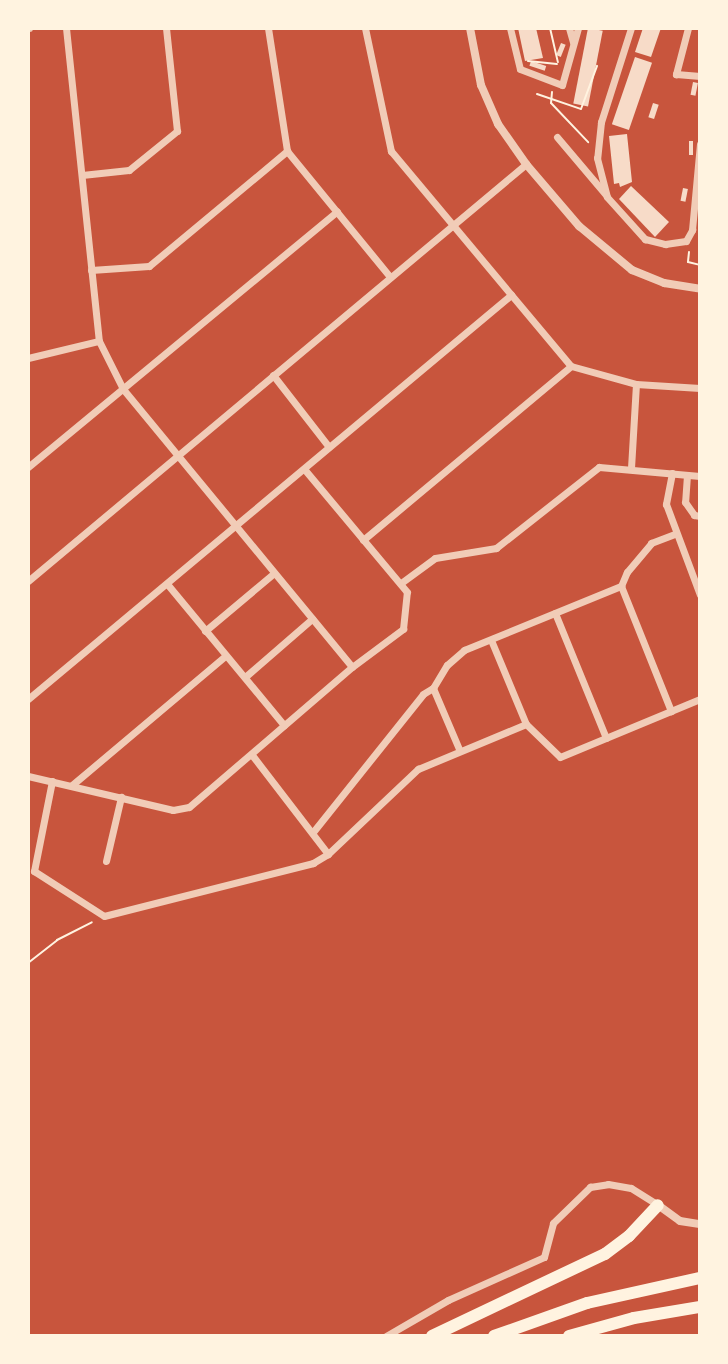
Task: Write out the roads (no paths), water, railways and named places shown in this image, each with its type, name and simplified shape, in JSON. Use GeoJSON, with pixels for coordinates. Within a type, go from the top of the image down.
{"type":"FeatureCollection","features":[{"type":"Feature","properties":{"kind":"highway"},"geometry":{"type":"LineString","coordinates":[[432,1336],[605,1254],[629,1236],[658,1205]]}},
{"type":"Feature","properties":{"kind":"highway"},"geometry":{"type":"LineString","coordinates":[[494,1336],[587,1303],[700,1278]]}},
{"type":"Feature","properties":{"kind":"highway"},"geometry":{"type":"LineString","coordinates":[[569,1336],[634,1318],[700,1307]]}},
{"type":"Feature","properties":{"kind":"street"},"geometry":{"type":"LineString","coordinates":[[66,28],[99,341],[123,389],[352,667]]}},
{"type":"Feature","properties":{"kind":"street"},"geometry":{"type":"LineString","coordinates":[[82,175],[129,170],[177,131],[166,28]]}},
{"type":"Feature","properties":{"kind":"street"},"geometry":{"type":"LineString","coordinates":[[268,28],[287,151],[390,277]]}},
{"type":"Feature","properties":{"kind":"street"},"geometry":{"type":"LineString","coordinates":[[365,28],[391,151],[571,366],[636,384],[700,388]]}},
{"type":"Feature","properties":{"kind":"street"},"geometry":{"type":"LineString","coordinates":[[470,28],[489,106],[526,164],[589,237],[615,260],[648,278],[700,289]]}},
{"type":"Feature","properties":{"kind":"street"},"geometry":{"type":"LineString","coordinates":[[510,28],[520,69],[562,85],[578,28]]}},
{"type":"Feature","properties":{"kind":"street"},"geometry":{"type":"LineString","coordinates":[[569,28],[573,44]]}},
{"type":"Feature","properties":{"kind":"street"},"geometry":{"type":"LineString","coordinates":[[607,197],[597,155],[599,131],[631,28]]}},
{"type":"Feature","properties":{"kind":"street"},"geometry":{"type":"LineString","coordinates":[[688,28],[676,74],[700,76]]}},
{"type":"Feature","properties":{"kind":"street"},"geometry":{"type":"LineString","coordinates":[[557,137],[645,239],[665,244],[686,241],[692,230],[700,144]]}},
{"type":"Feature","properties":{"kind":"street"},"geometry":{"type":"LineString","coordinates":[[91,270],[149,266],[287,151]]}},
{"type":"Feature","properties":{"kind":"street"},"geometry":{"type":"LineString","coordinates":[[28,581],[526,164]]}},
{"type":"Feature","properties":{"kind":"street"},"geometry":{"type":"LineString","coordinates":[[28,467],[337,211]]}},
{"type":"Feature","properties":{"kind":"street"},"geometry":{"type":"LineString","coordinates":[[28,699],[511,295]]}},
{"type":"Feature","properties":{"kind":"street"},"geometry":{"type":"LineString","coordinates":[[28,358],[99,341]]}},
{"type":"Feature","properties":{"kind":"street"},"geometry":{"type":"LineString","coordinates":[[363,540],[571,366]]}},
{"type":"Feature","properties":{"kind":"street"},"geometry":{"type":"LineString","coordinates":[[273,375],[329,447]]}},
{"type":"Feature","properties":{"kind":"street"},"geometry":{"type":"LineString","coordinates":[[631,468],[636,384]]}},
{"type":"Feature","properties":{"kind":"street"},"geometry":{"type":"LineString","coordinates":[[401,583],[435,558],[496,548],[599,467],[700,476]]}},
{"type":"Feature","properties":{"kind":"street"},"geometry":{"type":"LineString","coordinates":[[28,776],[173,810],[189,807],[352,667],[403,629],[407,592],[304,469]]}},
{"type":"Feature","properties":{"kind":"street"},"geometry":{"type":"LineString","coordinates":[[672,473],[666,504],[700,595]]}},
{"type":"Feature","properties":{"kind":"street"},"geometry":{"type":"LineString","coordinates":[[687,475],[685,502],[694,515],[700,516]]}},
{"type":"Feature","properties":{"kind":"street"},"geometry":{"type":"LineString","coordinates":[[313,832],[423,694],[433,688],[447,665],[464,650],[621,586],[627,572],[651,543],[675,534]]}},
{"type":"Feature","properties":{"kind":"street"},"geometry":{"type":"LineString","coordinates":[[205,631],[274,573]]}},
{"type":"Feature","properties":{"kind":"street"},"geometry":{"type":"LineString","coordinates":[[168,585],[284,725]]}},
{"type":"Feature","properties":{"kind":"street"},"geometry":{"type":"LineString","coordinates":[[621,586],[671,711]]}},
{"type":"Feature","properties":{"kind":"street"},"geometry":{"type":"LineString","coordinates":[[555,613],[606,738]]}},
{"type":"Feature","properties":{"kind":"street"},"geometry":{"type":"LineString","coordinates":[[245,677],[312,619]]}},
{"type":"Feature","properties":{"kind":"street"},"geometry":{"type":"LineString","coordinates":[[491,640],[526,724],[560,757],[700,699]]}},
{"type":"Feature","properties":{"kind":"street"},"geometry":{"type":"LineString","coordinates":[[72,785],[225,656]]}},
{"type":"Feature","properties":{"kind":"street"},"geometry":{"type":"LineString","coordinates":[[433,688],[459,749]]}},
{"type":"Feature","properties":{"kind":"street"},"geometry":{"type":"LineString","coordinates":[[52,781],[34,871],[104,916],[313,863],[328,854],[418,769],[459,749],[526,724]]}},
{"type":"Feature","properties":{"kind":"street"},"geometry":{"type":"LineString","coordinates":[[252,755],[328,854]]}},
{"type":"Feature","properties":{"kind":"street"},"geometry":{"type":"LineString","coordinates":[[106,861],[121,797]]}},
{"type":"Feature","properties":{"kind":"street"},"geometry":{"type":"LineString","coordinates":[[386,1336],[448,1300],[544,1257],[553,1223],[590,1187],[608,1184],[631,1188],[680,1221],[700,1224]]}}]}
